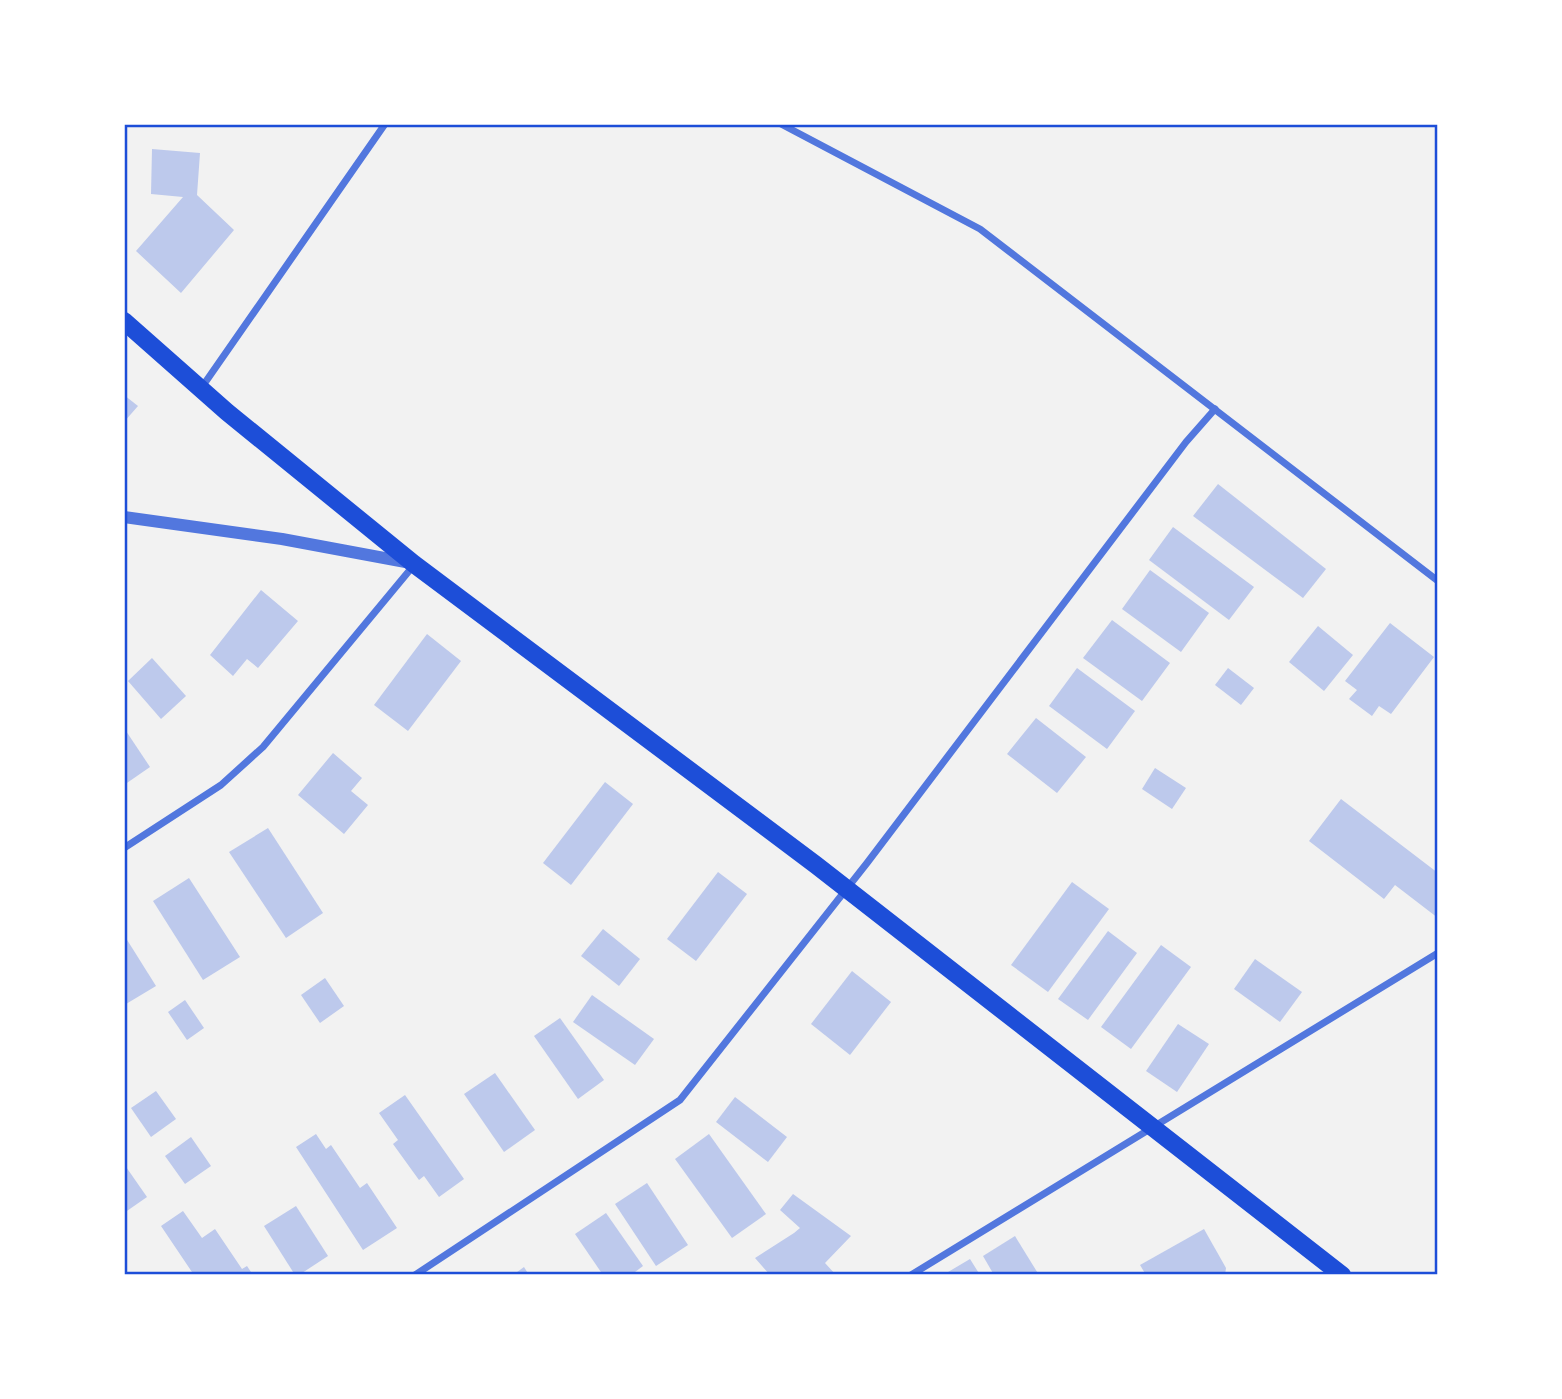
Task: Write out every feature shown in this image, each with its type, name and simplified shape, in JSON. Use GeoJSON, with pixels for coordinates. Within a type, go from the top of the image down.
{"type":"FeatureCollection","features":[{"type":"Feature","properties":{"kind":"main road"},"geometry":{"type":"LineString","coordinates":[[124,321],[227,412],[414,564],[846,889],[1342,1275]]}},
{"type":"Feature","properties":{"kind":"street"},"geometry":{"type":"LineString","coordinates":[[201,388],[385,124]]}},
{"type":"Feature","properties":{"kind":"street"},"geometry":{"type":"LineString","coordinates":[[781,124],[980,229],[1438,580]]}},
{"type":"Feature","properties":{"kind":"street"},"geometry":{"type":"LineString","coordinates":[[415,1275],[680,1100],[846,889],[1186,442],[1215,409]]}},
{"type":"Feature","properties":{"kind":"street"},"geometry":{"type":"LineString","coordinates":[[124,517],[282,539],[414,564],[263,747],[221,785],[124,848]]}},
{"type":"Feature","properties":{"kind":"street"},"geometry":{"type":"LineString","coordinates":[[911,1275],[1438,953]]}},
{"type":"Feature","properties":{"kind":"building"},"geometry":{"type":"Polygon","coordinates":[[[152,149],[200,153],[197,195],[234,230],[181,293],[136,251],[183,197],[151,194],[152,149]]]}},
{"type":"Feature","properties":{"kind":"building"},"geometry":{"type":"Polygon","coordinates":[[[124,395],[138,406],[124,422],[124,395]]]}},
{"type":"Feature","properties":{"kind":"building"},"geometry":{"type":"Polygon","coordinates":[[[1218,484],[1326,569],[1303,598],[1193,516],[1218,484]]]}},
{"type":"Feature","properties":{"kind":"building"},"geometry":{"type":"Polygon","coordinates":[[[1173,527],[1254,587],[1229,620],[1149,560],[1173,527]]]}},
{"type":"Feature","properties":{"kind":"building"},"geometry":{"type":"Polygon","coordinates":[[[1150,570],[1209,613],[1181,652],[1122,609],[1150,570]]]}},
{"type":"Feature","properties":{"kind":"building"},"geometry":{"type":"Polygon","coordinates":[[[261,590],[298,621],[258,668],[247,659],[233,676],[210,655],[261,590]]]}},
{"type":"Feature","properties":{"kind":"building"},"geometry":{"type":"Polygon","coordinates":[[[1112,620],[1170,663],[1142,701],[1083,658],[1112,620]]]}},
{"type":"Feature","properties":{"kind":"building"},"geometry":{"type":"Polygon","coordinates":[[[1390,623],[1434,657],[1391,714],[1379,706],[1372,716],[1349,699],[1357,690],[1345,681],[1390,623]]]}},
{"type":"Feature","properties":{"kind":"building"},"geometry":{"type":"Polygon","coordinates":[[[1318,626],[1353,655],[1324,691],[1289,662],[1318,626]]]}},
{"type":"Feature","properties":{"kind":"building"},"geometry":{"type":"Polygon","coordinates":[[[427,634],[461,661],[408,731],[374,705],[427,634]]]}},
{"type":"Feature","properties":{"kind":"building"},"geometry":{"type":"Polygon","coordinates":[[[152,658],[186,696],[161,719],[128,681],[152,658]]]}},
{"type":"Feature","properties":{"kind":"building"},"geometry":{"type":"Polygon","coordinates":[[[1077,668],[1135,711],[1107,749],[1049,706],[1077,668]]]}},
{"type":"Feature","properties":{"kind":"building"},"geometry":{"type":"Polygon","coordinates":[[[1228,668],[1254,688],[1241,705],[1215,685],[1228,668]]]}},
{"type":"Feature","properties":{"kind":"building"},"geometry":{"type":"Polygon","coordinates":[[[1036,718],[1086,757],[1057,793],[1007,754],[1036,718]]]}},
{"type":"Feature","properties":{"kind":"building"},"geometry":{"type":"Polygon","coordinates":[[[124,728],[150,767],[124,785],[124,728]]]}},
{"type":"Feature","properties":{"kind":"building"},"geometry":{"type":"Polygon","coordinates":[[[333,753],[362,778],[351,791],[368,805],[344,834],[298,795],[333,753]]]}},
{"type":"Feature","properties":{"kind":"building"},"geometry":{"type":"Polygon","coordinates":[[[1155,768],[1186,788],[1172,809],[1142,789],[1155,768]]]}},
{"type":"Feature","properties":{"kind":"building"},"geometry":{"type":"Polygon","coordinates":[[[605,782],[633,804],[571,885],[543,863],[605,782]]]}},
{"type":"Feature","properties":{"kind":"building"},"geometry":{"type":"Polygon","coordinates":[[[1341,799],[1438,873],[1438,918],[1395,885],[1384,899],[1309,841],[1341,799]]]}},
{"type":"Feature","properties":{"kind":"building"},"geometry":{"type":"Polygon","coordinates":[[[268,828],[323,913],[286,938],[229,852],[268,828]]]}},
{"type":"Feature","properties":{"kind":"building"},"geometry":{"type":"Polygon","coordinates":[[[718,872],[747,894],[696,961],[667,939],[718,872]]]}},
{"type":"Feature","properties":{"kind":"building"},"geometry":{"type":"Polygon","coordinates":[[[189,878],[240,957],[203,980],[153,901],[189,878]]]}},
{"type":"Feature","properties":{"kind":"building"},"geometry":{"type":"Polygon","coordinates":[[[1072,882],[1109,909],[1048,992],[1011,965],[1072,882]]]}},
{"type":"Feature","properties":{"kind":"building"},"geometry":{"type":"Polygon","coordinates":[[[603,929],[640,959],[619,986],[581,956],[603,929]]]}},
{"type":"Feature","properties":{"kind":"building"},"geometry":{"type":"Polygon","coordinates":[[[1108,931],[1137,953],[1088,1020],[1058,999],[1108,931]]]}},
{"type":"Feature","properties":{"kind":"building"},"geometry":{"type":"Polygon","coordinates":[[[124,935],[156,986],[126,1004],[124,1002],[124,935]]]}},
{"type":"Feature","properties":{"kind":"building"},"geometry":{"type":"Polygon","coordinates":[[[1161,945],[1191,967],[1131,1049],[1101,1027],[1161,945]]]}},
{"type":"Feature","properties":{"kind":"building"},"geometry":{"type":"Polygon","coordinates":[[[1255,959],[1302,992],[1280,1022],[1234,989],[1255,959]]]}},
{"type":"Feature","properties":{"kind":"building"},"geometry":{"type":"Polygon","coordinates":[[[852,971],[891,1002],[850,1055],[811,1024],[852,971]]]}},
{"type":"Feature","properties":{"kind":"building"},"geometry":{"type":"Polygon","coordinates":[[[325,978],[344,1006],[320,1023],[301,995],[325,978]]]}},
{"type":"Feature","properties":{"kind":"building"},"geometry":{"type":"Polygon","coordinates":[[[592,995],[654,1039],[635,1065],[573,1022],[592,995]]]}},
{"type":"Feature","properties":{"kind":"building"},"geometry":{"type":"Polygon","coordinates":[[[185,1000],[204,1028],[187,1040],[168,1012],[185,1000]]]}},
{"type":"Feature","properties":{"kind":"building"},"geometry":{"type":"Polygon","coordinates":[[[560,1018],[604,1080],[578,1099],[534,1036],[560,1018]]]}},
{"type":"Feature","properties":{"kind":"building"},"geometry":{"type":"Polygon","coordinates":[[[1178,1024],[1209,1044],[1177,1092],[1146,1071],[1178,1024]]]}},
{"type":"Feature","properties":{"kind":"building"},"geometry":{"type":"Polygon","coordinates":[[[495,1073],[535,1130],[504,1152],[464,1094],[495,1073]]]}},
{"type":"Feature","properties":{"kind":"building"},"geometry":{"type":"Polygon","coordinates":[[[156,1091],[176,1119],[151,1137],[131,1108],[156,1091]]]}},
{"type":"Feature","properties":{"kind":"building"},"geometry":{"type":"Polygon","coordinates":[[[405,1095],[464,1179],[439,1197],[424,1176],[419,1180],[393,1144],[398,1140],[379,1113],[405,1095]]]}},
{"type":"Feature","properties":{"kind":"building"},"geometry":{"type":"Polygon","coordinates":[[[735,1097],[787,1137],[768,1162],[716,1122],[735,1097]]]}},
{"type":"Feature","properties":{"kind":"building"},"geometry":{"type":"Polygon","coordinates":[[[316,1134],[326,1149],[331,1145],[360,1188],[367,1183],[397,1228],[363,1250],[296,1147],[316,1134]]]}},
{"type":"Feature","properties":{"kind":"building"},"geometry":{"type":"Polygon","coordinates":[[[709,1134],[766,1214],[732,1238],[675,1159],[709,1134]]]}},
{"type":"Feature","properties":{"kind":"building"},"geometry":{"type":"Polygon","coordinates":[[[191,1137],[211,1166],[185,1184],[165,1156],[191,1137]]]}},
{"type":"Feature","properties":{"kind":"building"},"geometry":{"type":"Polygon","coordinates":[[[124,1164],[147,1197],[124,1213],[124,1164]]]}},
{"type":"Feature","properties":{"kind":"building"},"geometry":{"type":"Polygon","coordinates":[[[647,1183],[688,1245],[656,1266],[615,1204],[647,1183]]]}},
{"type":"Feature","properties":{"kind":"building"},"geometry":{"type":"Polygon","coordinates":[[[793,1194],[851,1236],[825,1263],[836,1275],[770,1275],[755,1258],[800,1228],[780,1210],[793,1194]]]}},
{"type":"Feature","properties":{"kind":"building"},"geometry":{"type":"Polygon","coordinates":[[[296,1206],[328,1256],[299,1275],[295,1275],[264,1226],[296,1206]]]}},
{"type":"Feature","properties":{"kind":"building"},"geometry":{"type":"Polygon","coordinates":[[[183,1211],[202,1238],[215,1229],[242,1269],[247,1266],[253,1275],[194,1275],[161,1226],[183,1211]]]}},
{"type":"Feature","properties":{"kind":"building"},"geometry":{"type":"Polygon","coordinates":[[[606,1213],[643,1266],[631,1275],[603,1275],[575,1234],[606,1213]]]}},
{"type":"Feature","properties":{"kind":"building"},"geometry":{"type":"Polygon","coordinates":[[[1204,1229],[1226,1268],[1225,1275],[1146,1275],[1140,1265],[1204,1229]]]}},
{"type":"Feature","properties":{"kind":"building"},"geometry":{"type":"Polygon","coordinates":[[[1015,1236],[1039,1275],[994,1275],[983,1256],[1015,1236]]]}},
{"type":"Feature","properties":{"kind":"building"},"geometry":{"type":"Polygon","coordinates":[[[970,1259],[980,1275],[943,1275],[970,1259]]]}},
{"type":"Feature","properties":{"kind":"building"},"geometry":{"type":"Polygon","coordinates":[[[524,1267],[529,1275],[513,1275],[524,1267]]]}}]}
